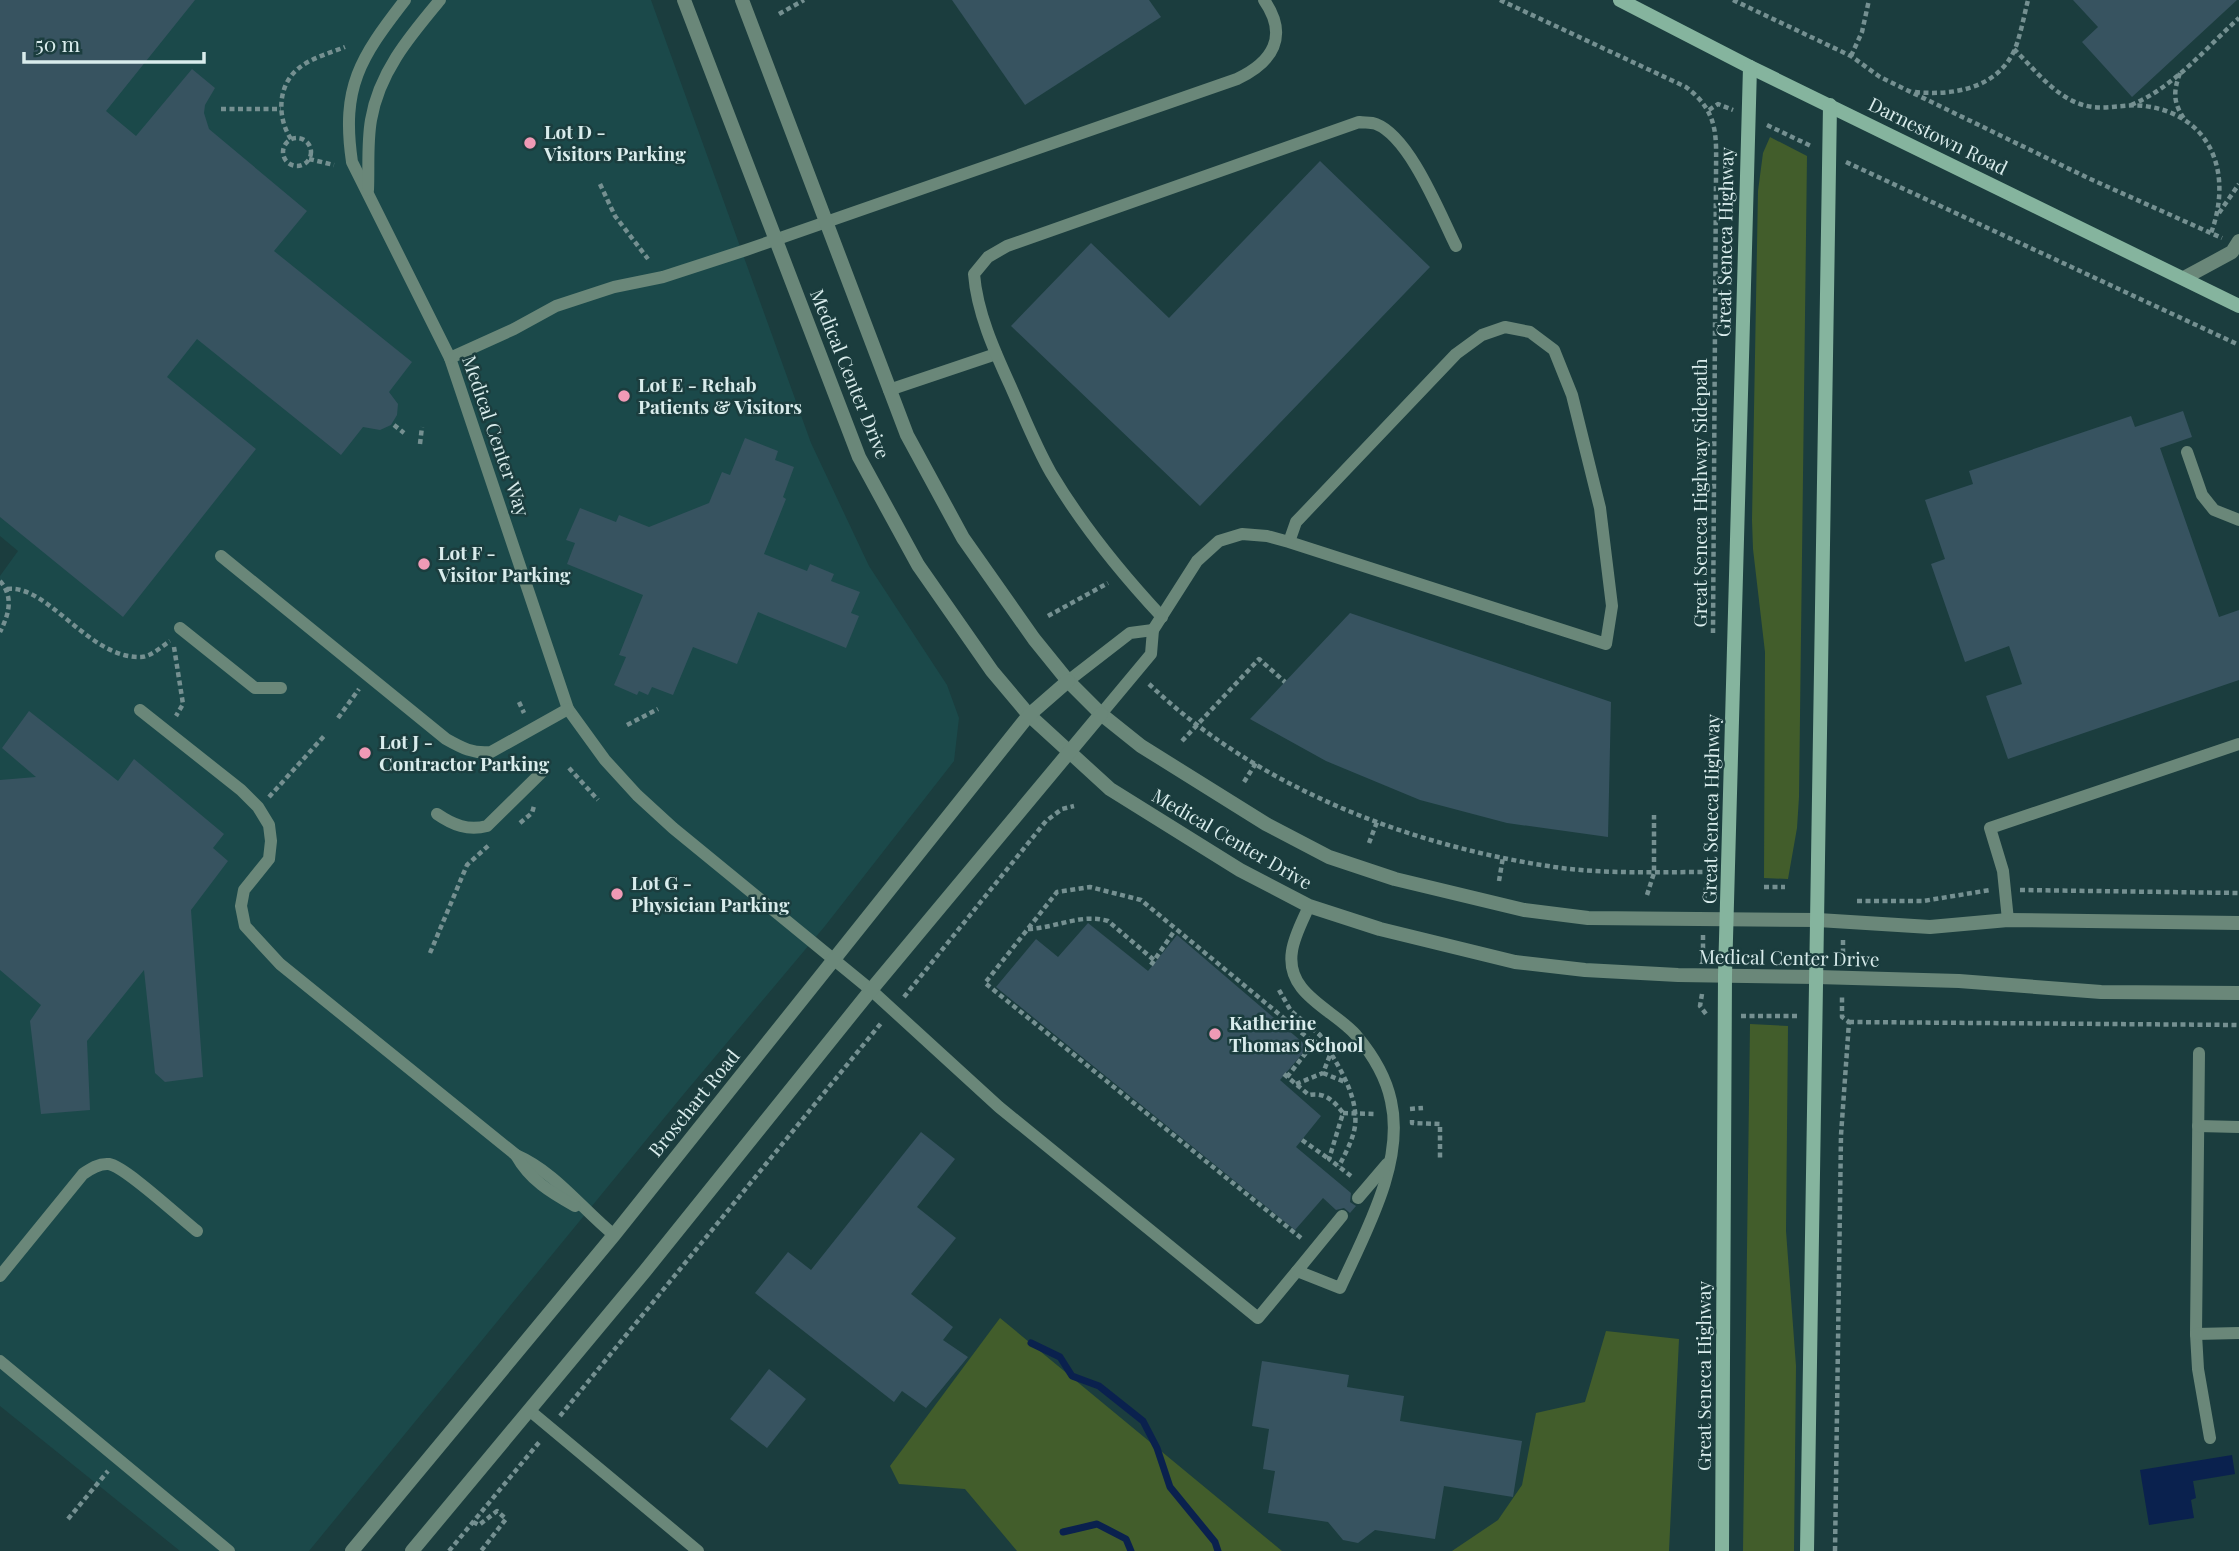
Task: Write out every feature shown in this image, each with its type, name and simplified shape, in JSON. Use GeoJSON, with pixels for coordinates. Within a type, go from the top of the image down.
{"type":"FeatureCollection","features":[{"type":"Feature","properties":{"kind":"main road","name":"Darnestown Road"},"geometry":{"type":"LineString","coordinates":[[1620,0],[1750,67],[2239,306]]}},
{"type":"Feature","properties":{"kind":"main road","name":"Great Seneca Highway"},"geometry":{"type":"LineString","coordinates":[[1722,1551],[1725,975],[1750,67]]}},
{"type":"Feature","properties":{"kind":"main road"},"geometry":{"type":"LineString","coordinates":[[1807,1551],[1830,105]]}},
{"type":"Feature","properties":{"kind":"street","name":"Medical Center Drive"},"geometry":{"type":"LineString","coordinates":[[684,0],[859,457],[918,565],[992,671],[1030,715],[1110,789],[1240,870],[1308,906],[1380,929],[1515,962],[1585,970],[1678,975],[1959,981],[2101,992],[2239,993]]}},
{"type":"Feature","properties":{"kind":"street","name":"Medical Center Drive"},"geometry":{"type":"LineString","coordinates":[[742,0],[907,435],[963,538],[1034,639],[1068,681],[1101,714],[1141,746],[1266,824],[1329,857],[1381,874],[1524,910],[1588,918],[1818,920],[1930,927],[2008,920],[2239,923]]}},
{"type":"Feature","properties":{"kind":"street"},"geometry":{"type":"LineString","coordinates":[[2184,278],[2231,252],[2232,240]]}},
{"type":"Feature","properties":{"kind":"street","name":"Broschart Road"},"geometry":{"type":"LineString","coordinates":[[352,1551],[614,1235],[1030,715],[1068,681]]}},
{"type":"Feature","properties":{"kind":"street"},"geometry":{"type":"LineString","coordinates":[[412,1551],[645,1271],[871,990],[1101,714]]}},
{"type":"Feature","properties":{"kind":"lane","name":"Medical Center Way"},"geometry":{"type":"LineString","coordinates":[[405,0],[375,40],[362,63],[348,106],[347,130],[352,162],[450,358],[568,709],[605,760],[637,795],[673,828],[871,990],[999,1107],[1258,1318],[1297,1270]]}},
{"type":"Feature","properties":{"kind":"lane","name":"Medical Center Way"},"geometry":{"type":"LineString","coordinates":[[368,194],[371,121],[380,90],[398,53],[440,0]]}},
{"type":"Feature","properties":{"kind":"lane"},"geometry":{"type":"LineString","coordinates":[[450,358],[514,329],[556,306],[776,240],[1252,72],[1274,49],[1276,24],[1264,0]]}},
{"type":"Feature","properties":{"kind":"lane"},"geometry":{"type":"LineString","coordinates":[[1162,617],[1092,533],[1051,472],[996,354],[976,293],[974,274],[988,257],[1007,246],[1359,122],[1376,124],[1396,139],[1412,158],[1456,246]]}},
{"type":"Feature","properties":{"kind":"lane"},"geometry":{"type":"LineString","coordinates":[[1101,714],[1152,654],[1153,630],[1197,561],[1219,541],[1242,534],[1267,536],[1289,542],[1606,644],[1612,606],[1600,508],[1572,395],[1554,351],[1530,331],[1505,327],[1482,335],[1456,354],[1296,522],[1289,542]]}},
{"type":"Feature","properties":{"kind":"lane"},"geometry":{"type":"LineString","coordinates":[[889,390],[996,354]]}},
{"type":"Feature","properties":{"kind":"lane"},"geometry":{"type":"LineString","coordinates":[[2187,452],[2202,495],[2214,510],[2239,520]]}},
{"type":"Feature","properties":{"kind":"lane"},"geometry":{"type":"LineString","coordinates":[[221,556],[446,739],[461,748],[477,753],[491,752],[568,709]]}},
{"type":"Feature","properties":{"kind":"lane"},"geometry":{"type":"LineString","coordinates":[[180,628],[255,688],[281,688]]}},
{"type":"Feature","properties":{"kind":"lane"},"geometry":{"type":"LineString","coordinates":[[1068,681],[1130,633],[1153,630]]}},
{"type":"Feature","properties":{"kind":"lane"},"geometry":{"type":"LineString","coordinates":[[139,710],[241,789],[258,807],[269,825],[271,841],[268,859],[244,890],[241,906],[245,926],[280,964],[516,1155],[536,1164],[555,1179],[614,1235]]}},
{"type":"Feature","properties":{"kind":"lane"},"geometry":{"type":"LineString","coordinates":[[2008,920],[2003,872],[1990,828],[2239,744]]}},
{"type":"Feature","properties":{"kind":"lane"},"geometry":{"type":"LineString","coordinates":[[437,814],[454,825],[477,828],[487,826],[543,771]]}},
{"type":"Feature","properties":{"kind":"lane"},"geometry":{"type":"LineString","coordinates":[[1308,906],[1292,951],[1293,970],[1301,991],[1355,1034],[1377,1062],[1391,1101],[1392,1157],[1372,1218],[1340,1288],[1297,1270],[1342,1216]]}},
{"type":"Feature","properties":{"kind":"lane"},"geometry":{"type":"LineString","coordinates":[[2199,1053],[2196,1334],[2197,1369],[2210,1438]]}},
{"type":"Feature","properties":{"kind":"lane"},"geometry":{"type":"LineString","coordinates":[[2198,1126],[2239,1127]]}},
{"type":"Feature","properties":{"kind":"lane"},"geometry":{"type":"LineString","coordinates":[[1358,1198],[1392,1157]]}},
{"type":"Feature","properties":{"kind":"lane"},"geometry":{"type":"LineString","coordinates":[[0,1276],[83,1174],[94,1166],[109,1164],[125,1174],[197,1231]]}},
{"type":"Feature","properties":{"kind":"lane"},"geometry":{"type":"LineString","coordinates":[[2196,1334],[2239,1333]]}},
{"type":"Feature","properties":{"kind":"lane"},"geometry":{"type":"LineString","coordinates":[[0,1361],[229,1551]]}},
{"type":"Feature","properties":{"kind":"lane"},"geometry":{"type":"LineString","coordinates":[[529,1410],[698,1551]]}},
{"type":"Feature","properties":{"kind":"path"},"geometry":{"type":"LineString","coordinates":[[779,14],[804,0]]}},
{"type":"Feature","properties":{"kind":"path"},"geometry":{"type":"LineString","coordinates":[[1500,0],[1686,88],[1702,99],[1709,110],[1718,104]]}},
{"type":"Feature","properties":{"kind":"path"},"geometry":{"type":"LineString","coordinates":[[1733,0],[1851,57],[1880,77],[2088,178],[2232,240]]}},
{"type":"Feature","properties":{"kind":"path"},"geometry":{"type":"LineString","coordinates":[[1851,57],[1862,32],[1869,0]]}},
{"type":"Feature","properties":{"kind":"path"},"geometry":{"type":"LineString","coordinates":[[1911,91],[1947,93],[1973,88],[2003,68],[2014,49],[2028,0]]}},
{"type":"Feature","properties":{"kind":"path"},"geometry":{"type":"LineString","coordinates":[[2127,106],[2155,93],[2239,18]]}},
{"type":"Feature","properties":{"kind":"path"},"geometry":{"type":"LineString","coordinates":[[291,139],[283,124],[281,109],[289,80],[298,68],[345,47]]}},
{"type":"Feature","properties":{"kind":"path"},"geometry":{"type":"LineString","coordinates":[[2014,49],[2065,97],[2096,108],[2144,106],[2173,114],[2188,123]]}},
{"type":"Feature","properties":{"kind":"path"},"geometry":{"type":"LineString","coordinates":[[2180,72],[2174,95],[2178,110],[2210,147],[2216,160],[2221,186],[2217,216],[2211,233]]}},
{"type":"Feature","properties":{"kind":"path"},"geometry":{"type":"LineString","coordinates":[[221,109],[281,109]]}},
{"type":"Feature","properties":{"kind":"path","name":"Great Seneca Highway Sidepath"},"geometry":{"type":"LineString","coordinates":[[1709,110],[1715,124],[1716,152],[1713,636]]}},
{"type":"Feature","properties":{"kind":"path"},"geometry":{"type":"LineString","coordinates":[[1772,128],[1803,143]]}},
{"type":"Feature","properties":{"kind":"path"},"geometry":{"type":"LineString","coordinates":[[299,138],[307,142],[311,150],[309,159],[298,166],[293,165],[286,160],[284,146],[291,139],[299,138]]}},
{"type":"Feature","properties":{"kind":"path"},"geometry":{"type":"LineString","coordinates":[[309,159],[334,165]]}},
{"type":"Feature","properties":{"kind":"path"},"geometry":{"type":"LineString","coordinates":[[1865,170],[2239,345]]}},
{"type":"Feature","properties":{"kind":"path"},"geometry":{"type":"LineString","coordinates":[[600,184],[615,216],[648,259]]}},
{"type":"Feature","properties":{"kind":"path"},"geometry":{"type":"LineString","coordinates":[[2217,216],[2239,184]]}},
{"type":"Feature","properties":{"kind":"path"},"geometry":{"type":"LineString","coordinates":[[394,425],[404,433]]}},
{"type":"Feature","properties":{"kind":"path"},"geometry":{"type":"LineString","coordinates":[[420,444],[422,427]]}},
{"type":"Feature","properties":{"kind":"path"},"geometry":{"type":"LineString","coordinates":[[1048,616],[1124,574]]}},
{"type":"Feature","properties":{"kind":"path"},"geometry":{"type":"LineString","coordinates":[[0,581],[7,589],[9,602],[7,617],[0,632]]}},
{"type":"Feature","properties":{"kind":"path"},"geometry":{"type":"LineString","coordinates":[[7,589],[27,590],[95,642],[120,652],[141,657],[173,639],[183,704],[167,731]]}},
{"type":"Feature","properties":{"kind":"path"},"geometry":{"type":"LineString","coordinates":[[1182,741],[1259,659],[1285,682]]}},
{"type":"Feature","properties":{"kind":"path"},"geometry":{"type":"LineString","coordinates":[[1147,682],[1197,724],[1256,763],[1301,788],[1377,822],[1426,839],[1562,868],[1654,873],[1711,872],[1703,905]]}},
{"type":"Feature","properties":{"kind":"path"},"geometry":{"type":"LineString","coordinates":[[338,718],[352,700]]}},
{"type":"Feature","properties":{"kind":"path"},"geometry":{"type":"LineString","coordinates":[[519,702],[524,714]]}},
{"type":"Feature","properties":{"kind":"path"},"geometry":{"type":"LineString","coordinates":[[627,725],[658,709]]}},
{"type":"Feature","properties":{"kind":"path"},"geometry":{"type":"LineString","coordinates":[[258,807],[312,752],[324,735]]}},
{"type":"Feature","properties":{"kind":"path"},"geometry":{"type":"LineString","coordinates":[[1244,782],[1256,763]]}},
{"type":"Feature","properties":{"kind":"path"},"geometry":{"type":"LineString","coordinates":[[569,768],[598,800]]}},
{"type":"Feature","properties":{"kind":"path"},"geometry":{"type":"LineString","coordinates":[[449,1551],[1046,821],[1062,809],[1074,806]]}},
{"type":"Feature","properties":{"kind":"path"},"geometry":{"type":"LineString","coordinates":[[1647,895],[1654,873],[1654,815]]}},
{"type":"Feature","properties":{"kind":"path"},"geometry":{"type":"LineString","coordinates":[[1369,842],[1377,822]]}},
{"type":"Feature","properties":{"kind":"path"},"geometry":{"type":"LineString","coordinates":[[430,953],[467,864],[498,838]]}},
{"type":"Feature","properties":{"kind":"path"},"geometry":{"type":"LineString","coordinates":[[1499,881],[1504,857]]}},
{"type":"Feature","properties":{"kind":"path"},"geometry":{"type":"LineString","coordinates":[[1301,1238],[985,983],[1057,892],[1090,887],[1141,900],[1314,1043]]}},
{"type":"Feature","properties":{"kind":"path"},"geometry":{"type":"LineString","coordinates":[[1764,887],[1785,887]]}},
{"type":"Feature","properties":{"kind":"path"},"geometry":{"type":"LineString","coordinates":[[1843,902],[1923,901],[1992,890]]}},
{"type":"Feature","properties":{"kind":"path"},"geometry":{"type":"LineString","coordinates":[[2024,890],[2239,893]]}},
{"type":"Feature","properties":{"kind":"path"},"geometry":{"type":"LineString","coordinates":[[1028,929],[1090,917],[1102,919],[1108,921],[1152,962],[1175,930]]}},
{"type":"Feature","properties":{"kind":"path"},"geometry":{"type":"LineString","coordinates":[[1703,939],[1703,960]]}},
{"type":"Feature","properties":{"kind":"path"},"geometry":{"type":"LineString","coordinates":[[1843,943],[1843,965]]}},
{"type":"Feature","properties":{"kind":"path"},"geometry":{"type":"LineString","coordinates":[[1842,1005],[1842,1017]]}},
{"type":"Feature","properties":{"kind":"path"},"geometry":{"type":"LineString","coordinates":[[1750,1016],[1783,1016]]}},
{"type":"Feature","properties":{"kind":"path"},"geometry":{"type":"LineString","coordinates":[[1833,1016],[1842,1017],[1849,1022],[2239,1025]]}},
{"type":"Feature","properties":{"kind":"path"},"geometry":{"type":"LineString","coordinates":[[1835,1551],[1840,1148],[1849,1022]]}},
{"type":"Feature","properties":{"kind":"path"},"geometry":{"type":"LineString","coordinates":[[1339,1166],[1355,1129],[1356,1114],[1339,1068],[1320,1035],[1286,1076],[1309,1095],[1318,1093],[1327,1096],[1343,1113]]}},
{"type":"Feature","properties":{"kind":"path"},"geometry":{"type":"LineString","coordinates":[[1323,1073],[1331,1054]]}},
{"type":"Feature","properties":{"kind":"path"},"geometry":{"type":"LineString","coordinates":[[1297,1084],[1339,1068]]}},
{"type":"Feature","properties":{"kind":"path"},"geometry":{"type":"LineString","coordinates":[[1323,1073],[1345,1082]]}},
{"type":"Feature","properties":{"kind":"path"},"geometry":{"type":"LineString","coordinates":[[1410,1109],[1412,1123],[1440,1124],[1440,1159]]}},
{"type":"Feature","properties":{"kind":"path"},"geometry":{"type":"LineString","coordinates":[[1343,1113],[1356,1114]]}},
{"type":"Feature","properties":{"kind":"path"},"geometry":{"type":"LineString","coordinates":[[1329,1159],[1343,1113]]}},
{"type":"Feature","properties":{"kind":"path"},"geometry":{"type":"LineString","coordinates":[[1302,1139],[1351,1176],[1344,1187]]}},
{"type":"Feature","properties":{"kind":"path"},"geometry":{"type":"LineString","coordinates":[[68,1519],[118,1459]]}},
{"type":"Feature","properties":{"kind":"path"},"geometry":{"type":"LineString","coordinates":[[473,1521],[479,1525],[497,1511],[506,1519],[481,1551]]}},
{"type":"Feature","properties":{"kind":"shaded area"},"geometry":{"type":"Polygon","coordinates":[[[0,0],[651,0],[811,443],[869,566],[947,685],[959,718],[954,761],[825,926],[309,1551],[180,1551],[0,1406],[0,576],[18,551],[0,536],[0,0]]]}},
{"type":"Feature","properties":{"kind":"green space"},"geometry":{"type":"Polygon","coordinates":[[[1770,137],[1807,156],[1799,797],[1797,828],[1788,879],[1764,878],[1765,652],[1752,520],[1758,191],[1763,153],[1770,137]]]}},
{"type":"Feature","properties":{"kind":"green space"},"geometry":{"type":"Polygon","coordinates":[[[1750,1024],[1788,1026],[1786,1231],[1796,1366],[1794,1551],[1743,1551],[1750,1024]]]}},
{"type":"Feature","properties":{"kind":"green space"},"geometry":{"type":"Polygon","coordinates":[[[1000,1318],[1282,1551],[1017,1551],[965,1489],[899,1484],[890,1466],[1000,1318]]]}},
{"type":"Feature","properties":{"kind":"green space"},"geometry":{"type":"Polygon","coordinates":[[[1606,1331],[1679,1339],[1669,1551],[1452,1551],[1498,1520],[1522,1485],[1536,1413],[1585,1402],[1606,1331]]]}},
{"type":"Feature","properties":{"kind":"water"},"geometry":{"type":"Polygon","coordinates":[[[2232,1455],[2235,1474],[2193,1481],[2196,1498],[2191,1500],[2194,1518],[2149,1525],[2140,1470],[2232,1455]]]}},
{"type":"Feature","properties":{"kind":"building"},"geometry":{"type":"Polygon","coordinates":[[[0,0],[195,0],[106,111],[136,136],[192,69],[215,88],[205,105],[204,113],[209,129],[307,211],[274,251],[412,362],[389,392],[398,404],[397,415],[391,425],[380,430],[363,427],[341,455],[197,339],[167,377],[256,449],[123,617],[0,517],[0,0]]]}},
{"type":"Feature","properties":{"kind":"building"},"geometry":{"type":"Polygon","coordinates":[[[952,0],[1149,0],[1161,17],[1025,105],[952,0]]]}},
{"type":"Feature","properties":{"kind":"building"},"geometry":{"type":"Polygon","coordinates":[[[2073,0],[2237,0],[2132,97],[2082,42],[2098,27],[2073,0]]]}},
{"type":"Feature","properties":{"kind":"building"},"geometry":{"type":"Polygon","coordinates":[[[1320,161],[1430,267],[1200,506],[1011,326],[1091,243],[1169,318],[1320,161]]]}},
{"type":"Feature","properties":{"kind":"building"},"geometry":{"type":"Polygon","coordinates":[[[2183,411],[2192,437],[2160,448],[2219,617],[2239,610],[2239,680],[2008,759],[1986,696],[2022,684],[2009,646],[1965,662],[1931,564],[1945,559],[1925,500],[1973,484],[1969,471],[2131,416],[2135,427],[2183,411]]]}},
{"type":"Feature","properties":{"kind":"building"},"geometry":{"type":"Polygon","coordinates":[[[745,438],[778,451],[775,460],[794,467],[783,497],[786,499],[764,554],[807,571],[810,564],[834,574],[831,581],[860,592],[851,613],[859,616],[846,648],[758,612],[737,664],[693,647],[673,695],[652,687],[648,695],[639,691],[637,695],[614,685],[626,657],[619,655],[643,595],[567,564],[575,543],[566,540],[580,508],[616,522],[619,515],[649,527],[709,503],[722,472],[730,475],[745,438]]]}},
{"type":"Feature","properties":{"kind":"building"},"geometry":{"type":"Polygon","coordinates":[[[1350,613],[1611,702],[1608,837],[1507,823],[1420,800],[1326,761],[1250,719],[1350,613]]]}},
{"type":"Feature","properties":{"kind":"building"},"geometry":{"type":"Polygon","coordinates":[[[29,711],[118,781],[134,759],[224,834],[213,848],[228,861],[191,910],[203,1077],[165,1082],[155,1073],[144,970],[87,1041],[90,1110],[41,1114],[30,1021],[41,1005],[0,970],[0,780],[36,777],[2,748],[29,711]]]}},
{"type":"Feature","properties":{"kind":"building"},"geometry":{"type":"Polygon","coordinates":[[[1088,923],[1148,971],[1177,935],[1308,1047],[1280,1080],[1321,1116],[1296,1147],[1351,1193],[1350,1202],[1356,1206],[1350,1213],[1344,1208],[1336,1210],[1323,1198],[1295,1230],[996,987],[1036,939],[1058,957],[1088,923]]]}},
{"type":"Feature","properties":{"kind":"building"},"geometry":{"type":"Polygon","coordinates":[[[921,1132],[955,1159],[917,1207],[956,1238],[911,1294],[953,1327],[943,1340],[968,1357],[926,1408],[902,1391],[894,1402],[755,1293],[788,1252],[811,1270],[921,1132]]]}},
{"type":"Feature","properties":{"kind":"building"},"geometry":{"type":"Polygon","coordinates":[[[1262,1361],[1349,1375],[1347,1387],[1404,1396],[1400,1421],[1522,1441],[1513,1497],[1444,1486],[1435,1539],[1375,1530],[1358,1543],[1343,1540],[1328,1522],[1268,1513],[1275,1471],[1263,1469],[1269,1429],[1252,1426],[1262,1361]]]}},
{"type":"Feature","properties":{"kind":"building"},"geometry":{"type":"Polygon","coordinates":[[[769,1369],[806,1399],[767,1448],[730,1419],[769,1369]]]}},
{"type":"Feature","properties":{"kind":"waterway"},"geometry":{"type":"LineString","coordinates":[[1031,1343],[1060,1357],[1072,1376],[1099,1386],[1143,1421],[1157,1448],[1170,1487],[1215,1542],[1218,1551]]}},
{"type":"Feature","properties":{"kind":"waterway"},"geometry":{"type":"LineString","coordinates":[[1063,1532],[1097,1524],[1126,1539],[1131,1551]]}},
{"type":"Feature","properties":{"kind":"place","name":"Lot D - Visitors Parking"},"geometry":{"type":"Point","coordinates":[530,143]}},
{"type":"Feature","properties":{"kind":"place","name":"Lot E - Rehab Patients & Visitors"},"geometry":{"type":"Point","coordinates":[624,396]}},
{"type":"Feature","properties":{"kind":"place","name":"Lot F - Visitor Parking"},"geometry":{"type":"Point","coordinates":[424,564]}},
{"type":"Feature","properties":{"kind":"place","name":"Lot J - Contractor Parking"},"geometry":{"type":"Point","coordinates":[365,753]}},
{"type":"Feature","properties":{"kind":"place","name":"Lot G - Physician Parking"},"geometry":{"type":"Point","coordinates":[617,894]}},
{"type":"Feature","properties":{"kind":"place","name":"Katherine Thomas School"},"geometry":{"type":"Point","coordinates":[1215,1034]}}]}
